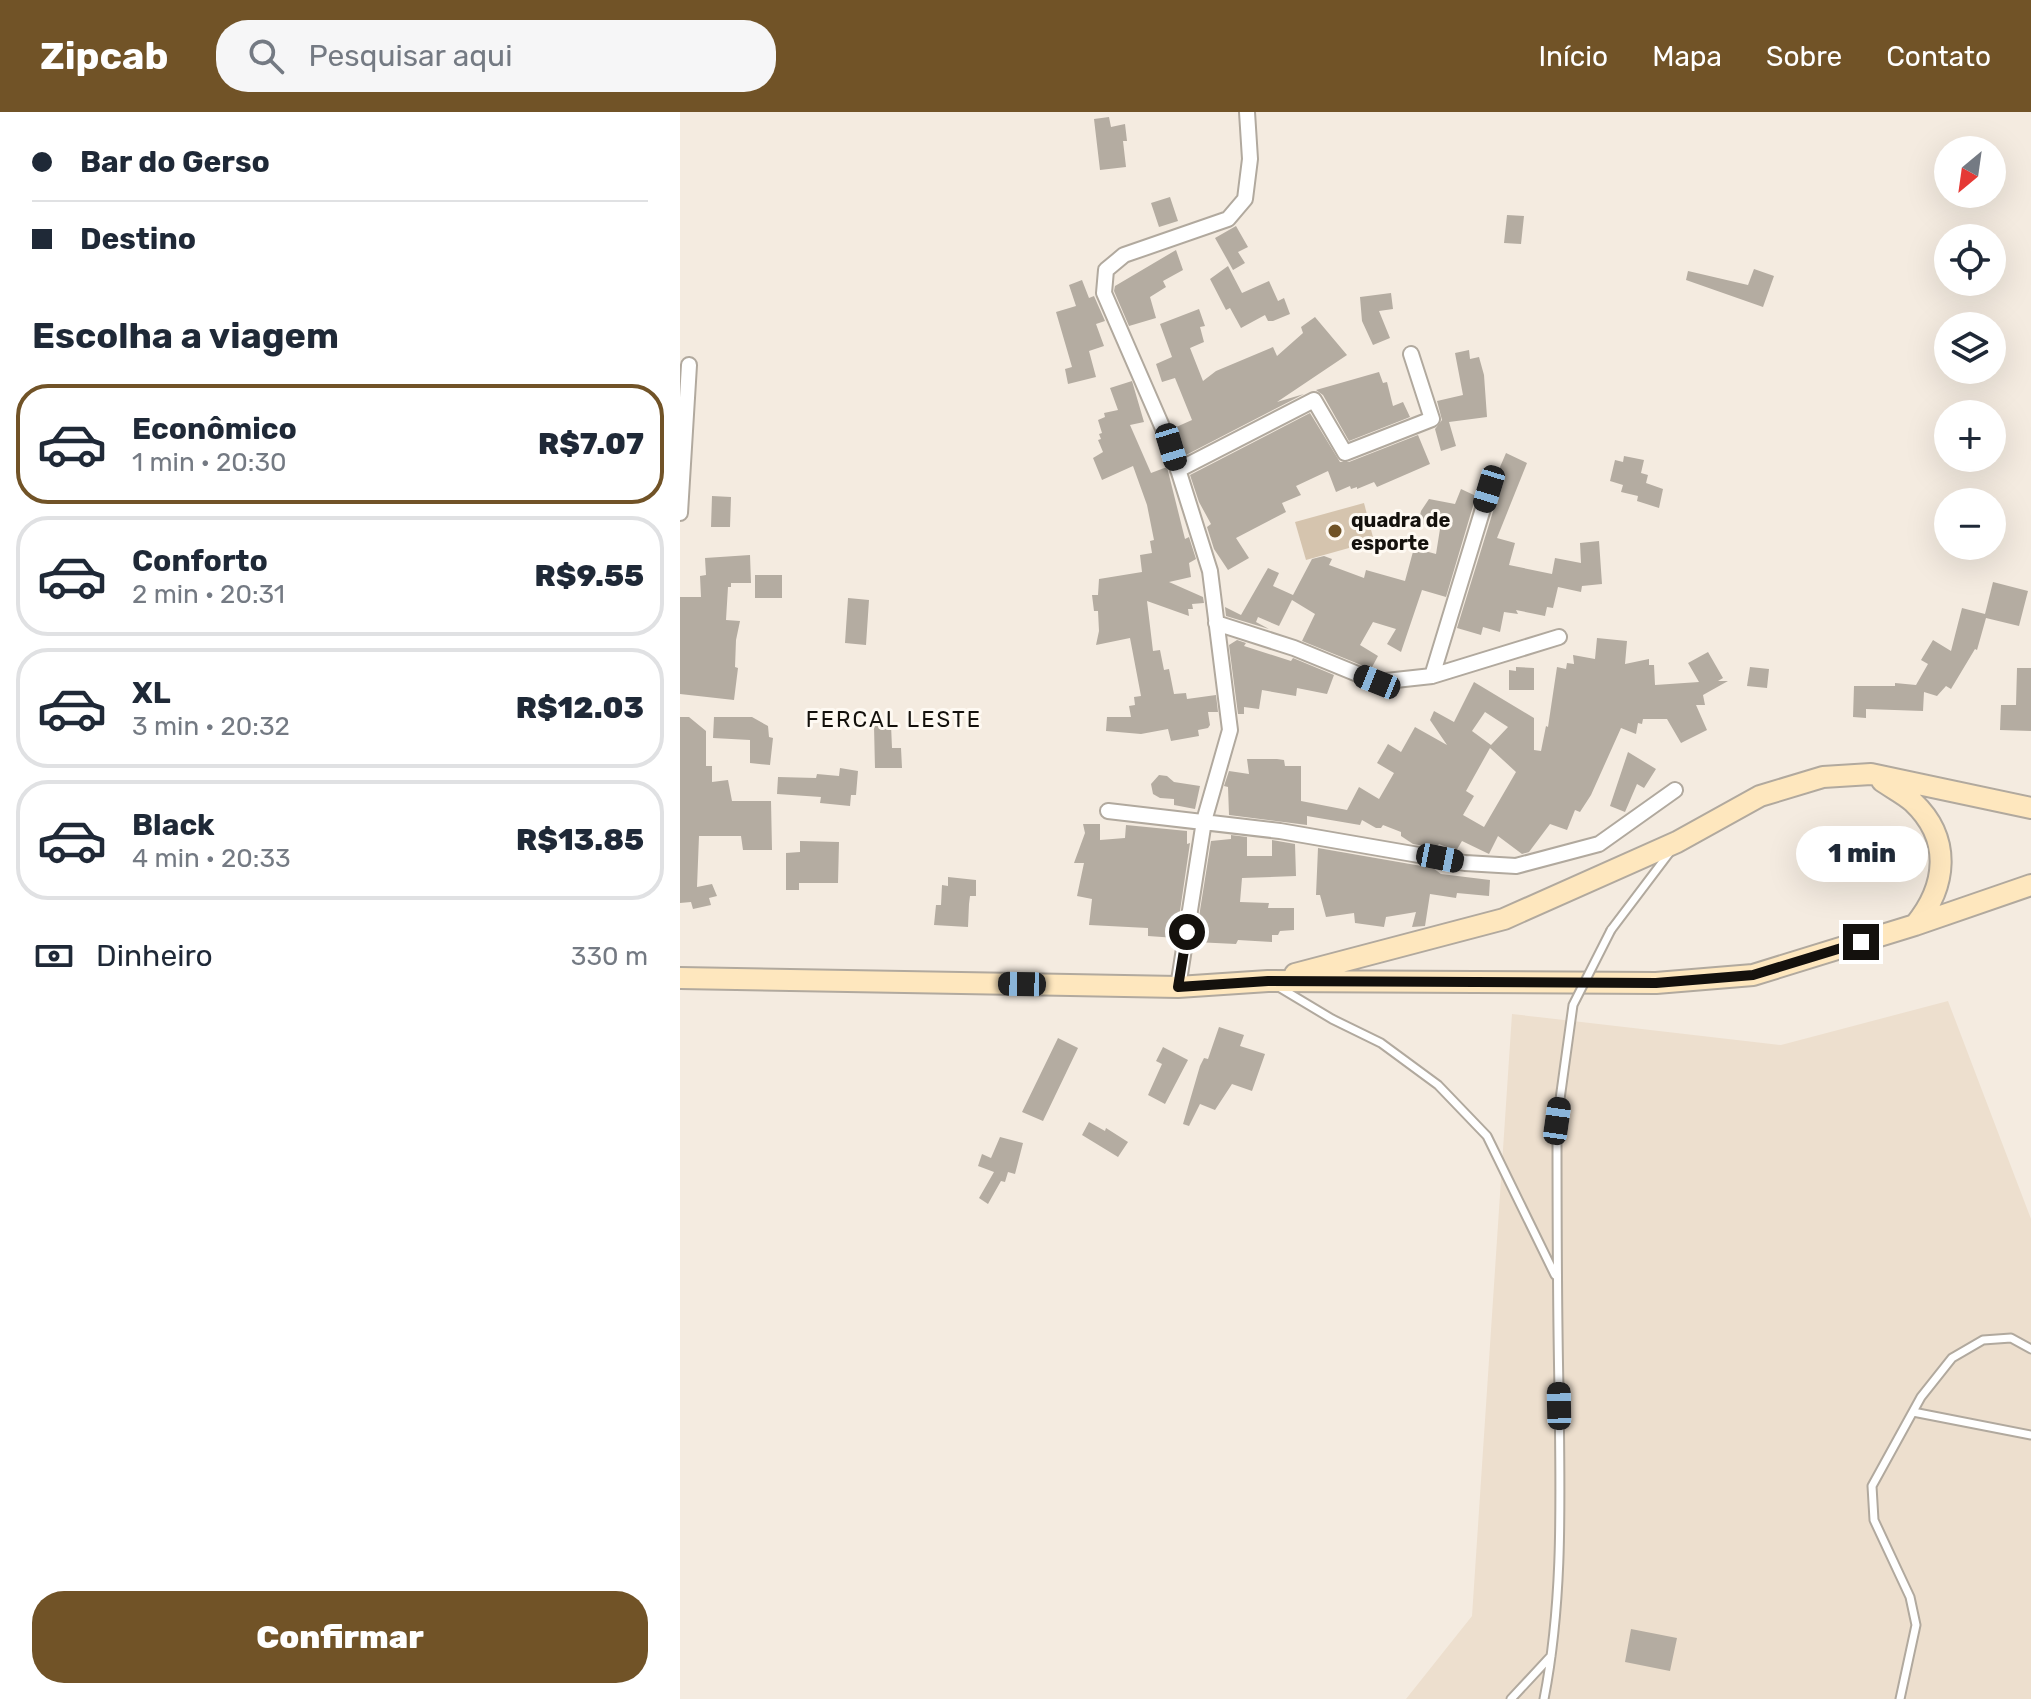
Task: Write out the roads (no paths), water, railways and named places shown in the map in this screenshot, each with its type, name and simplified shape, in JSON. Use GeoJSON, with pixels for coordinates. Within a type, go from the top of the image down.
{"type":"FeatureCollection","features":[{"type":"Feature","properties":{"kind":"main road"},"geometry":{"type":"LineString","coordinates":[[1268,981],[1504,919],[1677,842],[1760,796],[1823,777],[1871,774],[2031,808]]}},
{"type":"Feature","properties":{"kind":"main road"},"geometry":{"type":"LineString","coordinates":[[1871,774],[1914,803],[1939,836],[1942,871],[1927,910],[1915,925]]}},
{"type":"Feature","properties":{"kind":"main road"},"geometry":{"type":"LineString","coordinates":[[680,978],[1178,987],[1268,981],[1656,983],[1753,975],[2031,885]]}},
{"type":"Feature","properties":{"kind":"street"},"geometry":{"type":"LineString","coordinates":[[1178,987],[1204,821],[1230,730],[1210,571],[1171,447],[1104,293],[1106,270],[1124,255],[1228,219],[1245,199],[1250,159],[1247,112]]}},
{"type":"Feature","properties":{"kind":"street"},"geometry":{"type":"LineString","coordinates":[[1178,470],[1314,400],[1345,453],[1432,419],[1411,354]]}},
{"type":"Feature","properties":{"kind":"street"},"geometry":{"type":"LineString","coordinates":[[680,513],[689,365]]}},
{"type":"Feature","properties":{"kind":"street"},"geometry":{"type":"LineString","coordinates":[[1432,676],[1489,489]]}},
{"type":"Feature","properties":{"kind":"street"},"geometry":{"type":"LineString","coordinates":[[1216,623],[1294,648],[1377,682],[1432,676],[1559,637]]}},
{"type":"Feature","properties":{"kind":"street"},"geometry":{"type":"LineString","coordinates":[[1108,811],[1204,821],[1390,848],[1465,863],[1516,866],[1599,844],[1675,790]]}},
{"type":"Feature","properties":{"kind":"lane"},"geometry":{"type":"LineString","coordinates":[[1544,1699],[1553,1654],[1561,1532],[1557,1121],[1573,1005],[1611,930],[1677,842]]}},
{"type":"Feature","properties":{"kind":"lane"},"geometry":{"type":"LineString","coordinates":[[1268,981],[1332,1019],[1381,1043],[1448,1095],[1487,1136],[1557,1280]]}},
{"type":"Feature","properties":{"kind":"lane"},"geometry":{"type":"LineString","coordinates":[[1900,1699],[1916,1625],[1910,1597],[1874,1520],[1872,1486],[1921,1397],[1952,1358],[1983,1340],[2011,1338],[2031,1349]]}},
{"type":"Feature","properties":{"kind":"lane"},"geometry":{"type":"LineString","coordinates":[[1913,1412],[2031,1435]]}},
{"type":"Feature","properties":{"kind":"lane"},"geometry":{"type":"LineString","coordinates":[[1511,1699],[1553,1654]]}},
{"type":"Feature","properties":{"kind":"place","name":"quadra de esporte"},"geometry":{"type":"Point","coordinates":[1335,531]}},
{"type":"Feature","properties":{"kind":"district","name":"FERCAL LESTE"},"geometry":{"type":"Point","coordinates":[894,719]}}]}
